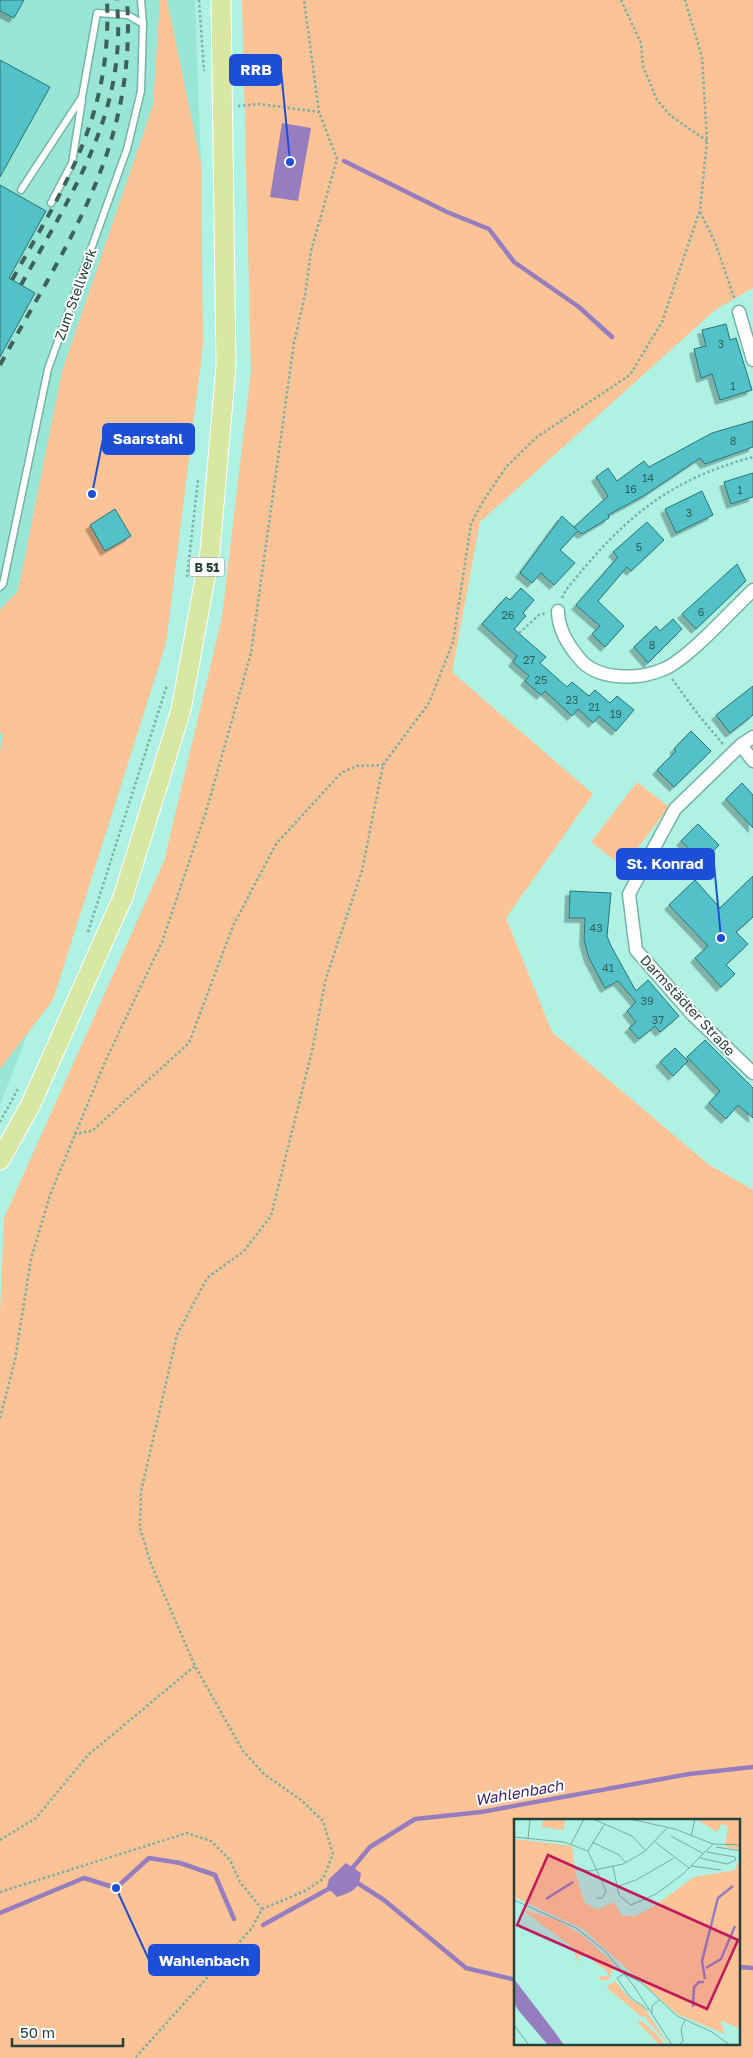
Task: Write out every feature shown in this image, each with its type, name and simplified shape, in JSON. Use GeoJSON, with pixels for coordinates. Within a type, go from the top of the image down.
{"type":"FeatureCollection","features":[{"type":"Feature","properties":{"kind":"main road","name":"B 51"},"geometry":{"type":"LineString","coordinates":[[0,1160],[31,1104],[123,897],[181,710],[210,552],[226,366],[224,108],[221,0]]}},
{"type":"Feature","properties":{"kind":"street"},"geometry":{"type":"LineString","coordinates":[[739,312],[753,360]]}},
{"type":"Feature","properties":{"kind":"street"},"geometry":{"type":"LineString","coordinates":[[558,610],[562,632],[572,650],[584,665],[603,675],[624,676],[665,669],[684,655],[753,590]]}},
{"type":"Feature","properties":{"kind":"street","name":"Darmstädter Straße"},"geometry":{"type":"LineString","coordinates":[[753,737],[736,750],[675,809],[629,894],[636,950],[692,1014],[753,1073]]}},
{"type":"Feature","properties":{"kind":"street"},"geometry":{"type":"LineString","coordinates":[[736,750],[753,761]]}},
{"type":"Feature","properties":{"kind":"lane","name":"Zum Stellwerk"},"geometry":{"type":"LineString","coordinates":[[0,587],[3,584],[48,369],[127,149],[141,90],[143,24],[141,0]]}},
{"type":"Feature","properties":{"kind":"lane"},"geometry":{"type":"LineString","coordinates":[[51,203],[72,163],[98,13],[128,15],[143,24]]}},
{"type":"Feature","properties":{"kind":"lane"},"geometry":{"type":"LineString","coordinates":[[21,190],[82,97]]}},
{"type":"Feature","properties":{"kind":"path"},"geometry":{"type":"LineString","coordinates":[[199,0],[204,78]]}},
{"type":"Feature","properties":{"kind":"path"},"geometry":{"type":"LineString","coordinates":[[0,1418],[14,1360],[31,1259],[50,1195],[105,1062],[162,942],[206,812],[251,653],[294,343],[305,295],[311,251],[337,159],[319,112],[304,0]]}},
{"type":"Feature","properties":{"kind":"path"},"geometry":{"type":"LineString","coordinates":[[621,0],[641,43],[642,66],[657,100],[671,116],[706,141]]}},
{"type":"Feature","properties":{"kind":"path"},"geometry":{"type":"LineString","coordinates":[[135,2058],[252,1928],[262,1909],[305,1891],[323,1879],[333,1854],[323,1821],[301,1800],[264,1774],[243,1751],[195,1666],[151,1564],[140,1528],[141,1492],[177,1335],[207,1278],[244,1251],[271,1216],[312,1051],[326,978],[362,871],[383,765],[429,703],[453,642],[471,524],[482,503],[506,467],[537,437],[630,375],[662,322],[700,210],[706,141],[702,57],[685,0]]}},
{"type":"Feature","properties":{"kind":"path"},"geometry":{"type":"LineString","coordinates":[[224,108],[259,104],[319,112]]}},
{"type":"Feature","properties":{"kind":"path"},"geometry":{"type":"LineString","coordinates":[[700,210],[715,242],[739,312]]}},
{"type":"Feature","properties":{"kind":"path"},"geometry":{"type":"LineString","coordinates":[[508,643],[539,615],[558,610],[566,590],[581,570],[607,542],[654,500],[703,473],[753,458]]}},
{"type":"Feature","properties":{"kind":"path"},"geometry":{"type":"LineString","coordinates":[[186,581],[199,473]]}},
{"type":"Feature","properties":{"kind":"path"},"geometry":{"type":"LineString","coordinates":[[665,669],[700,717],[736,750]]}},
{"type":"Feature","properties":{"kind":"path"},"geometry":{"type":"LineString","coordinates":[[88,932],[170,677]]}},
{"type":"Feature","properties":{"kind":"path"},"geometry":{"type":"LineString","coordinates":[[74,1134],[92,1131],[189,1043],[232,926],[276,844],[341,773],[357,766],[383,765]]}},
{"type":"Feature","properties":{"kind":"path"},"geometry":{"type":"LineString","coordinates":[[0,1122],[20,1085]]}},
{"type":"Feature","properties":{"kind":"path"},"geometry":{"type":"LineString","coordinates":[[0,1840],[36,1818],[88,1755],[195,1666]]}},
{"type":"Feature","properties":{"kind":"path"},"geometry":{"type":"LineString","coordinates":[[0,1892],[187,1833],[211,1841],[230,1860],[240,1882],[262,1909]]}},
{"type":"Feature","properties":{"kind":"shaded area"},"geometry":{"type":"Polygon","coordinates":[[[0,0],[195,0],[201,164],[203,345],[166,643],[107,829],[0,1105],[0,0]]]}},
{"type":"Feature","properties":{"kind":"shaded area"},"geometry":{"type":"Polygon","coordinates":[[[160,0],[167,0],[201,164],[203,345],[166,643],[53,1000],[0,1069],[0,751],[3,736],[0,732],[0,610],[18,591],[62,371],[153,105],[160,0]]]}},
{"type":"Feature","properties":{"kind":"shaded area"},"geometry":{"type":"Polygon","coordinates":[[[242,0],[753,0],[753,288],[715,310],[480,522],[452,672],[593,794],[506,918],[552,1032],[708,1164],[753,1190],[753,2058],[0,2058],[0,1313],[4,1218],[164,861],[222,617],[251,371],[242,0]]]}},
{"type":"Feature","properties":{"kind":"shaded area"},"geometry":{"type":"Polygon","coordinates":[[[282,123],[311,128],[298,201],[270,197],[282,123]]]}},
{"type":"Feature","properties":{"kind":"shaded area"},"geometry":{"type":"Polygon","coordinates":[[[637,782],[669,807],[623,867],[591,842],[637,782]]]}},
{"type":"Feature","properties":{"kind":"shaded area"},"geometry":{"type":"Polygon","coordinates":[[[346,1863],[361,1873],[359,1883],[354,1890],[337,1897],[327,1887],[329,1879],[346,1863]]]}},
{"type":"Feature","properties":{"kind":"building"},"geometry":{"type":"Polygon","coordinates":[[[0,0],[24,0],[14,18],[0,11],[0,0]]]}},
{"type":"Feature","properties":{"kind":"building"},"geometry":{"type":"Polygon","coordinates":[[[0,60],[50,87],[0,177],[0,60]]]}},
{"type":"Feature","properties":{"kind":"building"},"geometry":{"type":"Polygon","coordinates":[[[0,185],[46,211],[9,278],[35,293],[0,357],[0,185]]]}},
{"type":"Feature","properties":{"kind":"building"},"geometry":{"type":"Polygon","coordinates":[[[726,324],[730,340],[736,338],[752,390],[720,400],[712,374],[701,378],[694,349],[706,346],[702,330],[726,324]]]}},
{"type":"Feature","properties":{"kind":"building"},"geometry":{"type":"Polygon","coordinates":[[[753,421],[753,447],[705,464],[700,458],[645,495],[608,515],[609,518],[582,534],[578,531],[560,550],[575,563],[554,585],[541,573],[532,583],[520,573],[562,516],[577,530],[574,527],[608,496],[596,477],[608,468],[617,481],[644,461],[649,467],[712,433],[753,421]]]}},
{"type":"Feature","properties":{"kind":"building"},"geometry":{"type":"Polygon","coordinates":[[[753,473],[753,497],[731,504],[724,482],[753,473]]]}},
{"type":"Feature","properties":{"kind":"building"},"geometry":{"type":"Polygon","coordinates":[[[702,491],[713,515],[676,533],[665,509],[702,491]]]}},
{"type":"Feature","properties":{"kind":"building"},"geometry":{"type":"Polygon","coordinates":[[[115,509],[131,536],[105,551],[90,525],[115,509]]]}},
{"type":"Feature","properties":{"kind":"building"},"geometry":{"type":"Polygon","coordinates":[[[647,522],[664,540],[631,571],[627,567],[598,601],[624,626],[605,647],[592,634],[600,626],[576,605],[618,557],[613,552],[647,522]]]}},
{"type":"Feature","properties":{"kind":"building"},"geometry":{"type":"Polygon","coordinates":[[[737,564],[746,581],[696,629],[682,614],[737,564]]]}},
{"type":"Feature","properties":{"kind":"building"},"geometry":{"type":"Polygon","coordinates":[[[521,588],[534,600],[523,613],[526,616],[514,629],[546,657],[540,663],[567,687],[572,682],[589,696],[595,690],[610,703],[617,696],[634,710],[616,731],[599,716],[593,723],[578,709],[572,716],[545,691],[541,695],[525,681],[529,676],[513,662],[517,656],[482,624],[506,597],[510,600],[521,588]]]}},
{"type":"Feature","properties":{"kind":"building"},"geometry":{"type":"Polygon","coordinates":[[[673,619],[682,629],[648,663],[634,647],[656,626],[660,631],[673,619]]]}},
{"type":"Feature","properties":{"kind":"building"},"geometry":{"type":"Polygon","coordinates":[[[753,686],[753,715],[730,733],[716,715],[753,686]]]}},
{"type":"Feature","properties":{"kind":"building"},"geometry":{"type":"Polygon","coordinates":[[[691,731],[711,751],[674,787],[657,770],[676,751],[674,749],[691,731]]]}},
{"type":"Feature","properties":{"kind":"building"},"geometry":{"type":"Polygon","coordinates":[[[742,783],[753,795],[753,828],[726,799],[742,783]]]}},
{"type":"Feature","properties":{"kind":"building"},"geometry":{"type":"Polygon","coordinates":[[[698,824],[719,845],[703,862],[681,841],[698,824]]]}},
{"type":"Feature","properties":{"kind":"building"},"geometry":{"type":"Polygon","coordinates":[[[753,876],[753,917],[736,932],[748,944],[726,965],[735,974],[721,987],[695,958],[708,946],[669,905],[695,880],[720,908],[753,876]]]}},
{"type":"Feature","properties":{"kind":"building"},"geometry":{"type":"Polygon","coordinates":[[[570,891],[611,893],[607,936],[611,946],[636,991],[648,980],[679,1016],[660,1032],[655,1026],[639,1039],[629,1028],[636,1022],[627,1011],[636,1002],[618,981],[605,988],[589,958],[584,940],[585,918],[569,918],[570,891]]]}},
{"type":"Feature","properties":{"kind":"building"},"geometry":{"type":"Polygon","coordinates":[[[705,1040],[753,1088],[753,1118],[738,1105],[726,1119],[709,1103],[720,1091],[687,1057],[705,1040]]]}},
{"type":"Feature","properties":{"kind":"building"},"geometry":{"type":"Polygon","coordinates":[[[675,1048],[688,1061],[673,1076],[660,1062],[675,1048]]]}},
{"type":"Feature","properties":{"kind":"waterway"},"geometry":{"type":"LineString","coordinates":[[344,161],[447,212],[489,229],[514,262],[579,307],[612,337]]}},
{"type":"Feature","properties":{"kind":"waterway","name":"Wahlenbach"},"geometry":{"type":"LineString","coordinates":[[350,1871],[370,1847],[415,1819],[481,1812],[689,1774],[753,1767]]}},
{"type":"Feature","properties":{"kind":"waterway","name":"Wahlenbach"},"geometry":{"type":"LineString","coordinates":[[0,1913],[84,1878],[116,1888],[149,1858],[180,1863],[215,1875],[234,1919]]}},
{"type":"Feature","properties":{"kind":"waterway"},"geometry":{"type":"LineString","coordinates":[[356,1882],[384,1900],[466,1968],[514,1980]]}},
{"type":"Feature","properties":{"kind":"waterway","name":"Wahlenbach"},"geometry":{"type":"LineString","coordinates":[[263,1925],[332,1887]]}},
{"type":"Feature","properties":{"kind":"waterway"},"geometry":{"type":"LineString","coordinates":[[740,1967],[753,1968]]}},
{"type":"Feature","properties":{"kind":"railway"},"geometry":{"type":"LineString","coordinates":[[12,280],[67,180],[82,147],[102,79],[107,41],[107,0]]}},
{"type":"Feature","properties":{"kind":"railway"},"geometry":{"type":"LineString","coordinates":[[21,285],[81,174],[105,116],[113,85],[117,54],[117,0]]}},
{"type":"Feature","properties":{"kind":"railway"},"geometry":{"type":"LineString","coordinates":[[0,365],[72,234],[92,192],[109,147],[121,101],[127,53],[127,0]]}},
{"type":"Feature","properties":{"kind":"place","name":"RRB"},"geometry":{"type":"Point","coordinates":[290,162]}},
{"type":"Feature","properties":{"kind":"place","name":"Saarstahl"},"geometry":{"type":"Point","coordinates":[92,494]}},
{"type":"Feature","properties":{"kind":"place","name":"St. Konrad"},"geometry":{"type":"Point","coordinates":[721,938]}},
{"type":"Feature","properties":{"kind":"place","name":"Wahlenbach"},"geometry":{"type":"Point","coordinates":[116,1888]}}]}
